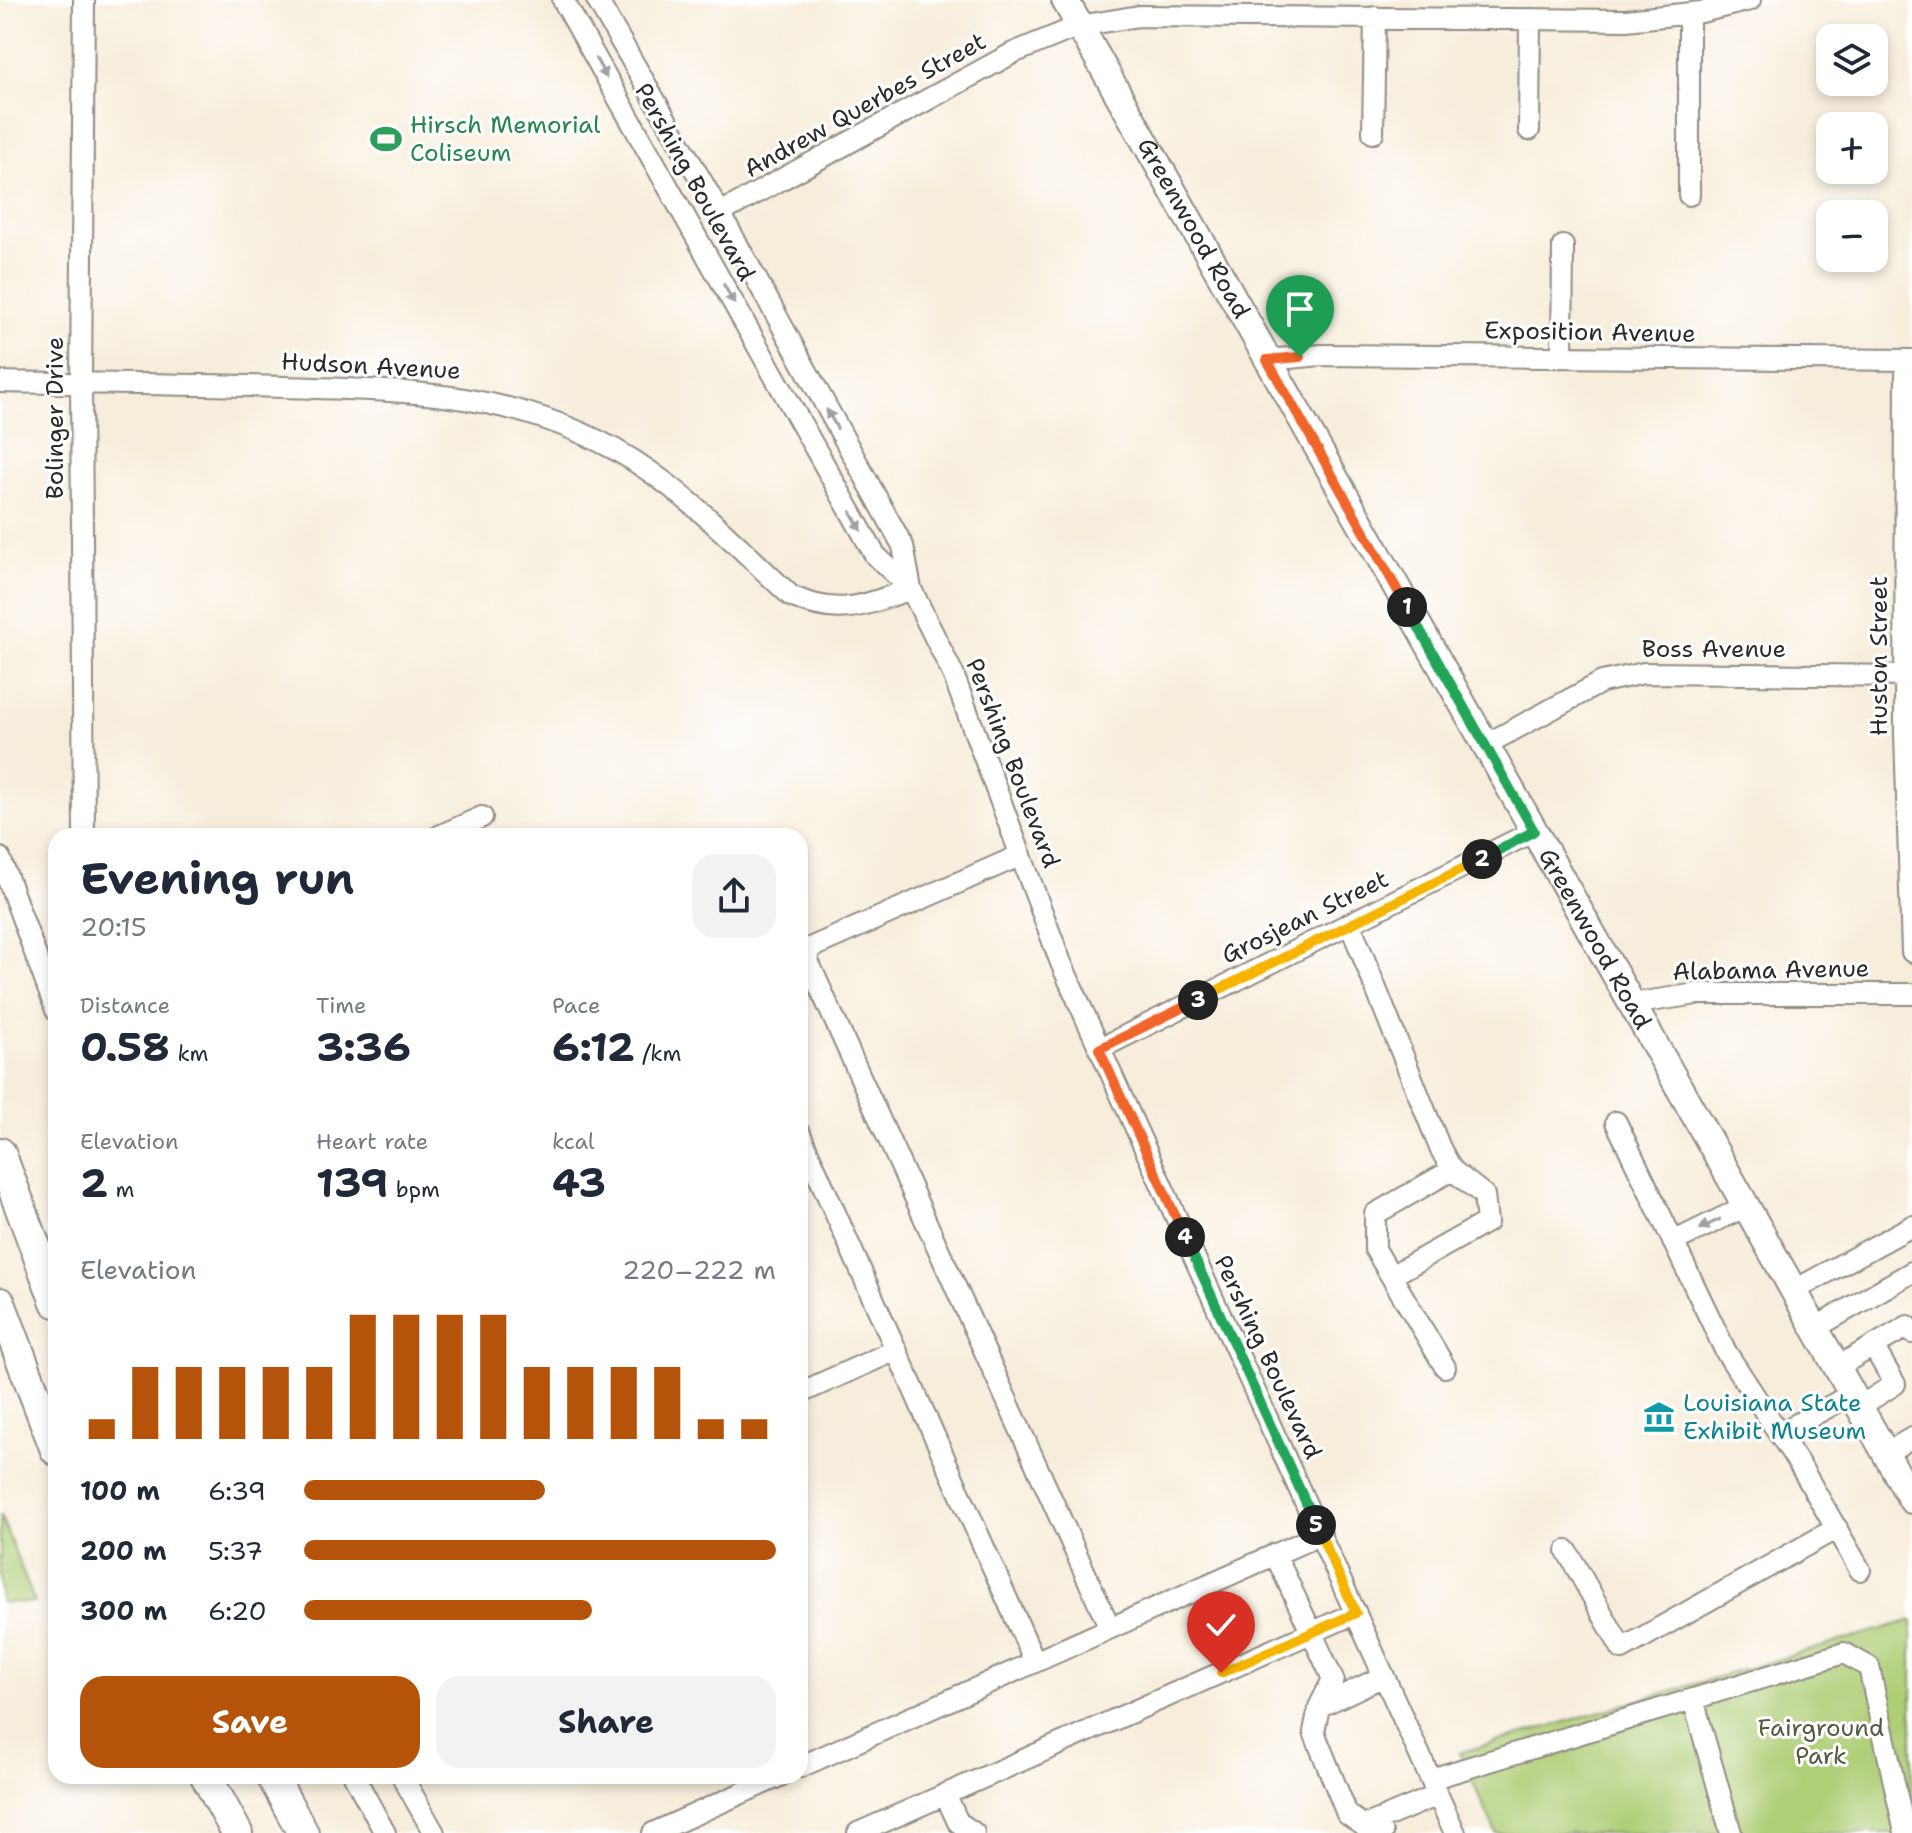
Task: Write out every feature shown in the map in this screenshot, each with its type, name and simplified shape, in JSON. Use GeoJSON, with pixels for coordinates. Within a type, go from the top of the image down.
{"type":"FeatureCollection","features":[{"type":"Feature","properties":{"kind":"highway"},"geometry":{"type":"LineString","coordinates":[[0,1153],[48,1281]]}},
{"type":"Feature","properties":{"kind":"highway"},"geometry":{"type":"LineString","coordinates":[[0,1303],[48,1429]]}},
{"type":"Feature","properties":{"kind":"highway"},"geometry":{"type":"LineString","coordinates":[[210,1784],[237,1833]]}},
{"type":"Feature","properties":{"kind":"highway"},"geometry":{"type":"LineString","coordinates":[[276,1784],[303,1833]]}},
{"type":"Feature","properties":{"kind":"main road","name":"Greenwood Road"},"geometry":{"type":"LineString","coordinates":[[1065,0],[1912,1500]]}},
{"type":"Feature","properties":{"kind":"street","name":"Bolinger Drive"},"geometry":{"type":"LineString","coordinates":[[84,0],[81,383],[84,828]]}},
{"type":"Feature","properties":{"kind":"street","name":"Pershing Boulevard"},"geometry":{"type":"LineString","coordinates":[[563,0],[875,555],[911,589]]}},
{"type":"Feature","properties":{"kind":"street","name":"Pershing Boulevard"},"geometry":{"type":"LineString","coordinates":[[597,0],[720,213],[903,546],[911,589],[953,674],[1061,963],[1455,1833]]}},
{"type":"Feature","properties":{"kind":"street","name":"Andrew Querbes Street"},"geometry":{"type":"LineString","coordinates":[[720,213],[1013,53],[1079,26],[1139,16],[1626,20],[1689,13],[1750,0]]}},
{"type":"Feature","properties":{"kind":"street"},"geometry":{"type":"LineString","coordinates":[[1689,13],[1689,195]]}},
{"type":"Feature","properties":{"kind":"street"},"geometry":{"type":"LineString","coordinates":[[1373,133],[1375,17]]}},
{"type":"Feature","properties":{"kind":"street"},"geometry":{"type":"LineString","coordinates":[[1529,130],[1530,20]]}},
{"type":"Feature","properties":{"kind":"street"},"geometry":{"type":"LineString","coordinates":[[1562,357],[1563,246]]}},
{"type":"Feature","properties":{"kind":"street","name":"Exposition Avenue"},"geometry":{"type":"LineString","coordinates":[[1267,360],[1322,355],[1909,360]]}},
{"type":"Feature","properties":{"kind":"street","name":"Huston Street"},"geometry":{"type":"LineString","coordinates":[[1909,360],[1912,952]]}},
{"type":"Feature","properties":{"kind":"street","name":"Hudson Avenue"},"geometry":{"type":"LineString","coordinates":[[0,382],[427,392],[505,405],[567,426],[643,468],[685,499],[791,596],[833,610],[856,608],[911,589]]}},
{"type":"Feature","properties":{"kind":"street","name":"Boss Avenue"},"geometry":{"type":"LineString","coordinates":[[1485,745],[1618,676],[1644,673],[1909,676]]}},
{"type":"Feature","properties":{"kind":"street"},"geometry":{"type":"LineString","coordinates":[[457,828],[482,817]]}},
{"type":"Feature","properties":{"kind":"street","name":"Grosjean Street"},"geometry":{"type":"LineString","coordinates":[[1099,1049],[1534,831]]}},
{"type":"Feature","properties":{"kind":"street"},"geometry":{"type":"LineString","coordinates":[[808,955],[810,948],[1021,855]]}},
{"type":"Feature","properties":{"kind":"street"},"geometry":{"type":"LineString","coordinates":[[0,858],[48,988]]}},
{"type":"Feature","properties":{"kind":"street"},"geometry":{"type":"LineString","coordinates":[[1350,924],[1452,1170],[1484,1195],[1487,1222],[1391,1276]]}},
{"type":"Feature","properties":{"kind":"street"},"geometry":{"type":"LineString","coordinates":[[808,961],[1110,1628]]}},
{"type":"Feature","properties":{"kind":"street","name":"Alabama Avenue"},"geometry":{"type":"LineString","coordinates":[[1631,1004],[1697,994],[1912,994]]}},
{"type":"Feature","properties":{"kind":"street"},"geometry":{"type":"LineString","coordinates":[[1616,1122],[1726,1352],[1860,1570]]}},
{"type":"Feature","properties":{"kind":"street"},"geometry":{"type":"LineString","coordinates":[[808,1152],[1035,1662]]}},
{"type":"Feature","properties":{"kind":"street"},"geometry":{"type":"LineString","coordinates":[[1445,1367],[1375,1249],[1375,1214],[1452,1170]]}},
{"type":"Feature","properties":{"kind":"street"},"geometry":{"type":"LineString","coordinates":[[1673,1242],[1746,1206]]}},
{"type":"Feature","properties":{"kind":"street"},"geometry":{"type":"LineString","coordinates":[[1793,1291],[1912,1226]]}},
{"type":"Feature","properties":{"kind":"street"},"geometry":{"type":"LineString","coordinates":[[1815,1328],[1912,1272]]}},
{"type":"Feature","properties":{"kind":"street"},"geometry":{"type":"LineString","coordinates":[[1837,1367],[1908,1326],[1912,1333]]}},
{"type":"Feature","properties":{"kind":"street"},"geometry":{"type":"LineString","coordinates":[[1779,1434],[1903,1379],[1873,1346]]}},
{"type":"Feature","properties":{"kind":"street"},"geometry":{"type":"LineString","coordinates":[[808,1389],[896,1350]]}},
{"type":"Feature","properties":{"kind":"street"},"geometry":{"type":"LineString","coordinates":[[1885,1453],[1912,1438]]}},
{"type":"Feature","properties":{"kind":"street"},"geometry":{"type":"LineString","coordinates":[[1567,1551],[1622,1649],[1837,1528]]}},
{"type":"Feature","properties":{"kind":"street"},"geometry":{"type":"LineString","coordinates":[[808,1763],[1321,1534]]}},
{"type":"Feature","properties":{"kind":"street"},"geometry":{"type":"LineString","coordinates":[[1275,1554],[1333,1679],[1319,1707],[1314,1732],[1347,1814],[1373,1830],[1434,1787],[1693,1699],[1844,1653],[1869,1667],[1905,1833]]}},
{"type":"Feature","properties":{"kind":"street"},"geometry":{"type":"LineString","coordinates":[[860,1833],[1356,1613]]}},
{"type":"Feature","properties":{"kind":"street"},"geometry":{"type":"LineString","coordinates":[[1319,1707],[1384,1676]]}},
{"type":"Feature","properties":{"kind":"street"},"geometry":{"type":"LineString","coordinates":[[1693,1699],[1731,1833]]}},
{"type":"Feature","properties":{"kind":"street"},"geometry":{"type":"LineString","coordinates":[[358,1784],[385,1833]]}},
{"type":"Feature","properties":{"kind":"street"},"geometry":{"type":"LineString","coordinates":[[406,1784],[434,1833]]}},
{"type":"Feature","properties":{"kind":"street"},"geometry":{"type":"LineString","coordinates":[[653,1833],[736,1785]]}},
{"type":"Feature","properties":{"kind":"street"},"geometry":{"type":"LineString","coordinates":[[945,1794],[958,1822],[974,1833]]}},
{"type":"Feature","properties":{"kind":"green space"},"geometry":{"type":"Polygon","coordinates":[[[0,1514],[35,1603],[0,1602],[0,1514]]]}},
{"type":"Feature","properties":{"kind":"green space","name":"Fairground Park"},"geometry":{"type":"Polygon","coordinates":[[[1912,1620],[1912,1833],[1496,1833],[1459,1753],[1912,1620]]]}},
{"type":"Feature","properties":{"kind":"place","name":"Hirsch Memorial Coliseum"},"geometry":{"type":"Point","coordinates":[386,139]}},
{"type":"Feature","properties":{"kind":"place","name":"Louisiana State Exhibit Museum"},"geometry":{"type":"Point","coordinates":[1659,1417]}},
{"type":"Feature","properties":{"kind":"route"},"geometry":{"type":"LineString","coordinates":[[1221,1673],[1356,1613],[1099,1049],[1534,831],[1267,360],[1300,357]]}}]}
